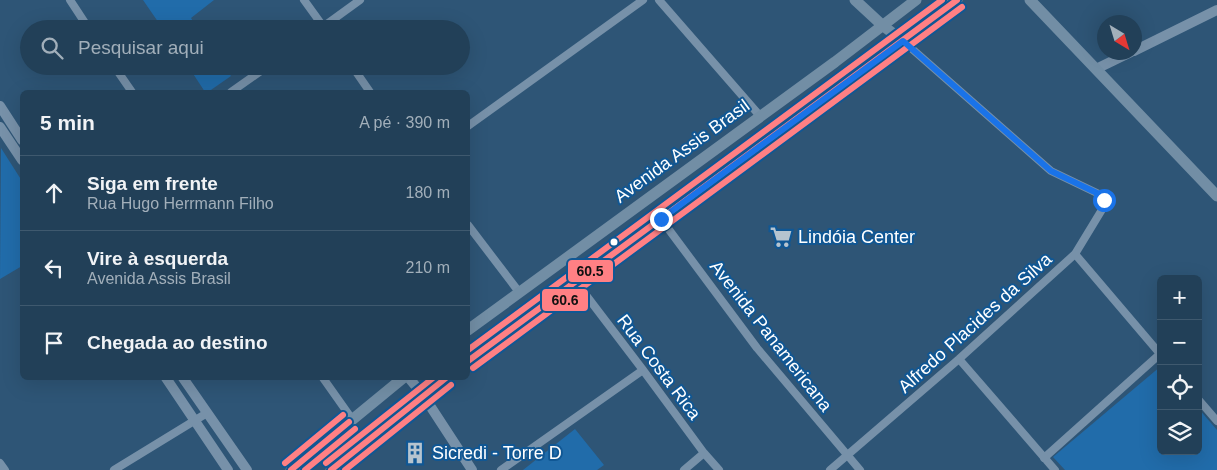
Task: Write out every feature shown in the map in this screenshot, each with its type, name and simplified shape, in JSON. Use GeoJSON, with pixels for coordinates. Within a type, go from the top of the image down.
{"type":"FeatureCollection","features":[{"type":"Feature","properties":{"kind":"main road"},"geometry":{"type":"LineString","coordinates":[[855,0],[903,41]]}},
{"type":"Feature","properties":{"kind":"main road","name":"Avenida Assis Brasil"},"geometry":{"type":"LineString","coordinates":[[470,328],[916,0]]}},
{"type":"Feature","properties":{"kind":"main road"},"geometry":{"type":"LineString","coordinates":[[470,360],[957,0]]}},
{"type":"Feature","properties":{"kind":"main road"},"geometry":{"type":"LineString","coordinates":[[1030,0],[1217,196]]}},
{"type":"Feature","properties":{"kind":"main road"},"geometry":{"type":"LineString","coordinates":[[292,470],[401,380]]}},
{"type":"Feature","properties":{"kind":"main road"},"geometry":{"type":"LineString","coordinates":[[331,470],[422,395],[443,380]]}},
{"type":"Feature","properties":{"kind":"street"},"geometry":{"type":"LineString","coordinates":[[70,0],[83,20]]}},
{"type":"Feature","properties":{"kind":"street"},"geometry":{"type":"LineString","coordinates":[[304,0],[318,20]]}},
{"type":"Feature","properties":{"kind":"street"},"geometry":{"type":"LineString","coordinates":[[334,20],[360,0]]}},
{"type":"Feature","properties":{"kind":"street"},"geometry":{"type":"LineString","coordinates":[[470,125],[643,0]]}},
{"type":"Feature","properties":{"kind":"street"},"geometry":{"type":"LineString","coordinates":[[659,0],[760,116]]}},
{"type":"Feature","properties":{"kind":"street"},"geometry":{"type":"LineString","coordinates":[[1142,47],[1217,10]]}},
{"type":"Feature","properties":{"kind":"street","name":"Alfredo Placides da Silva"},"geometry":{"type":"LineString","coordinates":[[830,470],[959,359],[1075,254],[1103,208],[1104,200],[1099,194],[1051,171],[903,41]]}},
{"type":"Feature","properties":{"kind":"street"},"geometry":{"type":"LineString","coordinates":[[1096,69],[1115,60]]}},
{"type":"Feature","properties":{"kind":"street"},"geometry":{"type":"LineString","coordinates":[[120,75],[131,90]]}},
{"type":"Feature","properties":{"kind":"street"},"geometry":{"type":"LineString","coordinates":[[234,90],[255,75]]}},
{"type":"Feature","properties":{"kind":"street"},"geometry":{"type":"LineString","coordinates":[[358,75],[369,90]]}},
{"type":"Feature","properties":{"kind":"street"},"geometry":{"type":"LineString","coordinates":[[0,106],[20,137]]}},
{"type":"Feature","properties":{"kind":"street"},"geometry":{"type":"LineString","coordinates":[[0,127],[3,138],[20,158]]}},
{"type":"Feature","properties":{"kind":"street"},"geometry":{"type":"LineString","coordinates":[[3,138],[16,130]]}},
{"type":"Feature","properties":{"kind":"street","name":"Avenida Panamericana"},"geometry":{"type":"LineString","coordinates":[[661,219],[756,348],[860,470]]}},
{"type":"Feature","properties":{"kind":"street"},"geometry":{"type":"LineString","coordinates":[[470,228],[518,292]]}},
{"type":"Feature","properties":{"kind":"street"},"geometry":{"type":"LineString","coordinates":[[1075,254],[1157,351]]}},
{"type":"Feature","properties":{"kind":"street","name":"Rua Costa Rica"},"geometry":{"type":"LineString","coordinates":[[576,282],[704,453],[719,470]]}},
{"type":"Feature","properties":{"kind":"street"},"geometry":{"type":"LineString","coordinates":[[1044,458],[1157,358]]}},
{"type":"Feature","properties":{"kind":"street"},"geometry":{"type":"LineString","coordinates":[[959,359],[1055,470]]}},
{"type":"Feature","properties":{"kind":"street"},"geometry":{"type":"LineString","coordinates":[[501,470],[643,370]]}},
{"type":"Feature","properties":{"kind":"street"},"geometry":{"type":"LineString","coordinates":[[167,380],[228,470]]}},
{"type":"Feature","properties":{"kind":"street"},"geometry":{"type":"LineString","coordinates":[[184,380],[247,470]]}},
{"type":"Feature","properties":{"kind":"street"},"geometry":{"type":"LineString","coordinates":[[324,380],[352,420]]}},
{"type":"Feature","properties":{"kind":"street"},"geometry":{"type":"LineString","coordinates":[[410,380],[422,395],[472,470]]}},
{"type":"Feature","properties":{"kind":"street"},"geometry":{"type":"LineString","coordinates":[[1202,404],[1217,421]]}},
{"type":"Feature","properties":{"kind":"street"},"geometry":{"type":"LineString","coordinates":[[114,470],[208,413]]}},
{"type":"Feature","properties":{"kind":"street"},"geometry":{"type":"LineString","coordinates":[[684,470],[704,453]]}},
{"type":"Feature","properties":{"kind":"street"},"geometry":{"type":"LineString","coordinates":[[0,463],[5,470]]}},
{"type":"Feature","properties":{"kind":"shaded area"},"geometry":{"type":"Polygon","coordinates":[[[143,0],[214,0],[191,18],[192,20],[157,20],[143,0]]]}},
{"type":"Feature","properties":{"kind":"shaded area"},"geometry":{"type":"Polygon","coordinates":[[[194,75],[231,76],[211,90],[204,90],[194,75]]]}},
{"type":"Feature","properties":{"kind":"shaded area"},"geometry":{"type":"Polygon","coordinates":[[[1,148],[20,178],[20,267],[0,279],[1,148]]]}},
{"type":"Feature","properties":{"kind":"shaded area"},"geometry":{"type":"Polygon","coordinates":[[[1157,369],[1157,455],[1202,455],[1202,413],[1217,430],[1217,470],[1065,470],[1053,457],[1157,369]]]}},
{"type":"Feature","properties":{"kind":"shaded area"},"geometry":{"type":"Polygon","coordinates":[[[575,429],[604,465],[597,470],[523,470],[575,429]]]}},
{"type":"Feature","properties":{"kind":"transit line"},"geometry":{"type":"LineString","coordinates":[[470,349],[942,0]]}},
{"type":"Feature","properties":{"kind":"transit line","name":"60.5"},"geometry":{"type":"LineString","coordinates":[[470,360],[957,0]]}},
{"type":"Feature","properties":{"kind":"transit line","name":"60.6"},"geometry":{"type":"LineString","coordinates":[[473,368],[962,7]]}},
{"type":"Feature","properties":{"kind":"transit line"},"geometry":{"type":"LineString","coordinates":[[326,463],[430,380]]}},
{"type":"Feature","properties":{"kind":"transit line","name":"60.5"},"geometry":{"type":"LineString","coordinates":[[331,470],[444,380]]}},
{"type":"Feature","properties":{"kind":"transit line","name":"60.6"},"geometry":{"type":"LineString","coordinates":[[345,470],[451,385]]}},
{"type":"Feature","properties":{"kind":"transit line"},"geometry":{"type":"LineString","coordinates":[[285,463],[343,415]]}},
{"type":"Feature","properties":{"kind":"transit line","name":"60.5"},"geometry":{"type":"LineString","coordinates":[[291,470],[349,422]]}},
{"type":"Feature","properties":{"kind":"transit line","name":"60.6"},"geometry":{"type":"LineString","coordinates":[[305,470],[355,429]]}},
{"type":"Feature","properties":{"kind":"place","name":"Lindóia Center"},"geometry":{"type":"Point","coordinates":[781,237]}},
{"type":"Feature","properties":{"kind":"place","name":"Sicredi - Torre D"},"geometry":{"type":"Point","coordinates":[415,453]}},
{"type":"Feature","properties":{"kind":"route"},"geometry":{"type":"LineString","coordinates":[[661,219],[903,41],[1051,171],[1099,194],[1104,200]]}}]}
